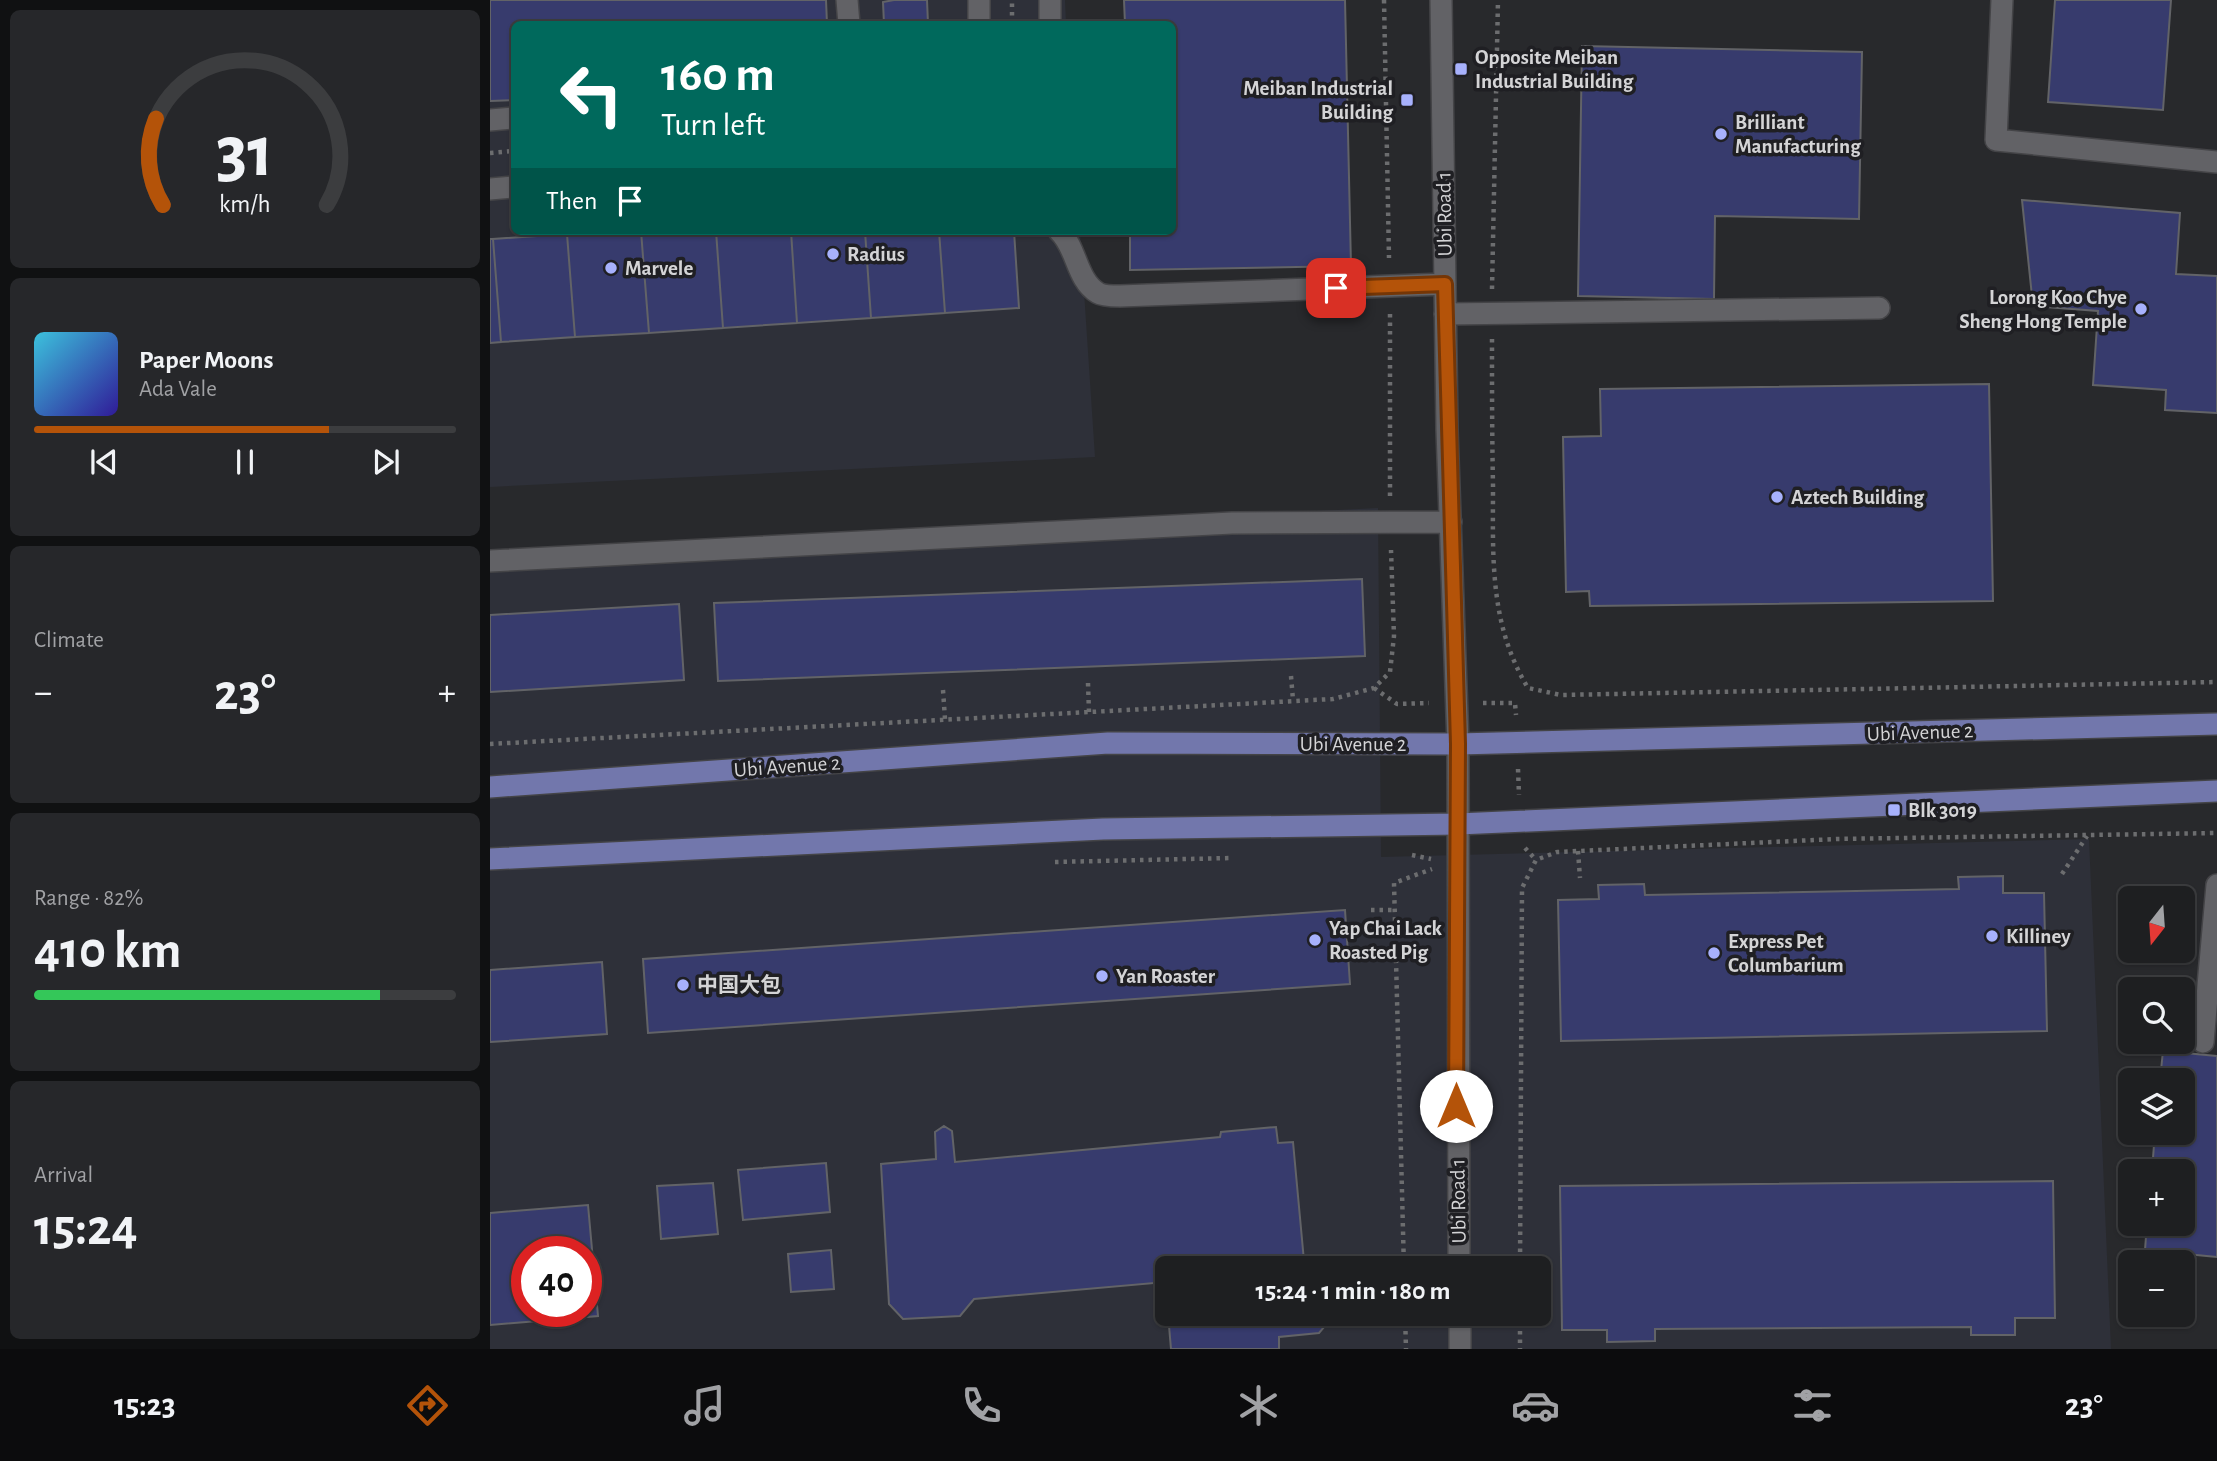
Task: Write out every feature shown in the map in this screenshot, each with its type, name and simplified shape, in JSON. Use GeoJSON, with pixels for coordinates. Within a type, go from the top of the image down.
{"type":"FeatureCollection","features":[{"type":"Feature","properties":{"kind":"main road","name":"Ubi Avenue 2"},"geometry":{"type":"LineString","coordinates":[[490,787],[1108,743],[1517,743],[2217,724]]}},
{"type":"Feature","properties":{"kind":"main road"},"geometry":{"type":"LineString","coordinates":[[490,859],[1103,829],[1458,824],[2217,791]]}},
{"type":"Feature","properties":{"kind":"street"},"geometry":{"type":"LineString","coordinates":[[847,0],[849,21]]}},
{"type":"Feature","properties":{"kind":"street"},"geometry":{"type":"LineString","coordinates":[[979,0],[979,21]]}},
{"type":"Feature","properties":{"kind":"street"},"geometry":{"type":"LineString","coordinates":[[1050,0],[1050,21]]}},
{"type":"Feature","properties":{"kind":"street","name":"Ubi Road 1"},"geometry":{"type":"LineString","coordinates":[[1441,0],[1445,314],[1458,744],[1459,1256]]}},
{"type":"Feature","properties":{"kind":"street"},"geometry":{"type":"LineString","coordinates":[[2002,0],[1996,140],[2217,162]]}},
{"type":"Feature","properties":{"kind":"street"},"geometry":{"type":"LineString","coordinates":[[490,120],[511,118]]}},
{"type":"Feature","properties":{"kind":"street"},"geometry":{"type":"LineString","coordinates":[[490,189],[511,187]]}},
{"type":"Feature","properties":{"kind":"street"},"geometry":{"type":"LineString","coordinates":[[1063,235],[1069,240],[1083,276],[1098,293],[1120,296],[1445,284]]}},
{"type":"Feature","properties":{"kind":"street"},"geometry":{"type":"LineString","coordinates":[[1445,314],[1879,308]]}},
{"type":"Feature","properties":{"kind":"street"},"geometry":{"type":"LineString","coordinates":[[490,561],[1232,523],[1451,522]]}},
{"type":"Feature","properties":{"kind":"street"},"geometry":{"type":"LineString","coordinates":[[2203,1042],[2217,885]]}},
{"type":"Feature","properties":{"kind":"street"},"geometry":{"type":"LineString","coordinates":[[1460,1326],[1460,1349]]}},
{"type":"Feature","properties":{"kind":"path"},"geometry":{"type":"LineString","coordinates":[[1012,0],[1012,21]]}},
{"type":"Feature","properties":{"kind":"path"},"geometry":{"type":"LineString","coordinates":[[490,744],[1333,699],[1374,688],[1390,672],[1394,636],[1390,521],[1390,286],[1384,0]]}},
{"type":"Feature","properties":{"kind":"path"},"geometry":{"type":"LineString","coordinates":[[1498,0],[1492,313],[1493,580],[1499,624],[1512,663],[1528,688],[1562,695],[2217,682]]}},
{"type":"Feature","properties":{"kind":"path"},"geometry":{"type":"LineString","coordinates":[[490,153],[511,151]]}},
{"type":"Feature","properties":{"kind":"path"},"geometry":{"type":"LineString","coordinates":[[1291,676],[1293,701]]}},
{"type":"Feature","properties":{"kind":"path"},"geometry":{"type":"LineString","coordinates":[[1088,683],[1089,712]]}},
{"type":"Feature","properties":{"kind":"path"},"geometry":{"type":"LineString","coordinates":[[1374,688],[1397,704]]}},
{"type":"Feature","properties":{"kind":"path"},"geometry":{"type":"LineString","coordinates":[[943,690],[945,719]]}},
{"type":"Feature","properties":{"kind":"path"},"geometry":{"type":"LineString","coordinates":[[1515,703],[1521,844],[1536,860]]}},
{"type":"Feature","properties":{"kind":"path"},"geometry":{"type":"LineString","coordinates":[[1520,1256],[1522,888],[1536,860],[1557,852],[1836,839],[2217,833]]}},
{"type":"Feature","properties":{"kind":"path"},"geometry":{"type":"LineString","coordinates":[[2062,874],[2087,835]]}},
{"type":"Feature","properties":{"kind":"path"},"geometry":{"type":"LineString","coordinates":[[1578,851],[1580,878]]}},
{"type":"Feature","properties":{"kind":"path"},"geometry":{"type":"LineString","coordinates":[[1404,1256],[1394,883],[1445,865]]}},
{"type":"Feature","properties":{"kind":"path"},"geometry":{"type":"LineString","coordinates":[[1371,911],[1395,910]]}},
{"type":"Feature","properties":{"kind":"path"},"geometry":{"type":"LineString","coordinates":[[1405,1326],[1406,1349]]}},
{"type":"Feature","properties":{"kind":"path"},"geometry":{"type":"LineString","coordinates":[[1520,1326],[1520,1349]]}},
{"type":"Feature","properties":{"kind":"shaded area"},"geometry":{"type":"Polygon","coordinates":[[[490,0],[1065,0],[1066,21],[511,21],[511,235],[1080,235],[1095,457],[490,487],[490,0]]]}},
{"type":"Feature","properties":{"kind":"shaded area"},"geometry":{"type":"Polygon","coordinates":[[[1378,508],[1381,857],[2089,839],[2111,1349],[490,1349],[490,552],[1378,508]]]}},
{"type":"Feature","properties":{"kind":"building"},"geometry":{"type":"Polygon","coordinates":[[[490,0],[826,0],[827,21],[511,21],[511,100],[490,101],[490,0]]]}},
{"type":"Feature","properties":{"kind":"building"},"geometry":{"type":"Polygon","coordinates":[[[927,0],[928,21],[884,21],[883,2],[927,0]]]}},
{"type":"Feature","properties":{"kind":"building"},"geometry":{"type":"Polygon","coordinates":[[[1124,0],[1345,0],[1351,266],[1130,270],[1130,235],[1176,235],[1176,21],[1125,21],[1124,0]]]}},
{"type":"Feature","properties":{"kind":"building"},"geometry":{"type":"Polygon","coordinates":[[[2055,0],[2171,0],[2163,110],[2048,102],[2055,0]]]}},
{"type":"Feature","properties":{"kind":"building","name":"Brilliant Manufacturing"},"geometry":{"type":"Polygon","coordinates":[[[1582,46],[1862,52],[1859,219],[1715,216],[1714,299],[1578,296],[1582,46]]]}},
{"type":"Feature","properties":{"kind":"building","name":"Lorong Koo Chye Sheng Hong Temple"},"geometry":{"type":"Polygon","coordinates":[[[2022,200],[2180,213],[2176,274],[2217,276],[2217,413],[2165,410],[2166,390],[2093,385],[2098,311],[2033,306],[2022,200]]]}},
{"type":"Feature","properties":{"kind":"building"},"geometry":{"type":"Polygon","coordinates":[[[567,235],[641,235],[649,333],[575,337],[567,235]]]}},
{"type":"Feature","properties":{"kind":"building"},"geometry":{"type":"Polygon","coordinates":[[[567,235],[575,337],[501,342],[493,239],[567,235]]]}},
{"type":"Feature","properties":{"kind":"building"},"geometry":{"type":"Polygon","coordinates":[[[641,235],[716,235],[723,328],[649,333],[641,235]]]}},
{"type":"Feature","properties":{"kind":"building"},"geometry":{"type":"Polygon","coordinates":[[[716,235],[791,235],[797,323],[723,328],[716,235]]]}},
{"type":"Feature","properties":{"kind":"building"},"geometry":{"type":"Polygon","coordinates":[[[791,235],[865,235],[871,318],[797,323],[791,235]]]}},
{"type":"Feature","properties":{"kind":"building"},"geometry":{"type":"Polygon","coordinates":[[[865,235],[939,235],[945,313],[871,318],[865,235]]]}},
{"type":"Feature","properties":{"kind":"building"},"geometry":{"type":"Polygon","coordinates":[[[939,235],[1014,235],[1019,308],[945,313],[939,235]]]}},
{"type":"Feature","properties":{"kind":"building"},"geometry":{"type":"Polygon","coordinates":[[[490,239],[493,239],[501,342],[490,343],[490,239]]]}},
{"type":"Feature","properties":{"kind":"building","name":"Aztech Building"},"geometry":{"type":"Polygon","coordinates":[[[1989,384],[1993,601],[1590,606],[1589,591],[1566,592],[1563,437],[1601,436],[1600,389],[1989,384]]]}},
{"type":"Feature","properties":{"kind":"building"},"geometry":{"type":"Polygon","coordinates":[[[1362,579],[1365,656],[718,681],[714,603],[1362,579]]]}},
{"type":"Feature","properties":{"kind":"building"},"geometry":{"type":"Polygon","coordinates":[[[679,604],[684,680],[490,692],[490,615],[679,604]]]}},
{"type":"Feature","properties":{"kind":"building"},"geometry":{"type":"Polygon","coordinates":[[[2003,876],[2003,893],[2044,893],[2047,1031],[1561,1041],[1558,900],[1599,899],[1598,885],[1644,884],[1645,895],[1959,889],[1958,877],[2003,876]]]}},
{"type":"Feature","properties":{"kind":"building"},"geometry":{"type":"Polygon","coordinates":[[[1345,910],[1350,984],[648,1033],[643,959],[1345,910]]]}},
{"type":"Feature","properties":{"kind":"building"},"geometry":{"type":"Polygon","coordinates":[[[602,962],[607,1034],[490,1042],[490,970],[602,962]]]}},
{"type":"Feature","properties":{"kind":"building"},"geometry":{"type":"Polygon","coordinates":[[[2163,1054],[2217,1056],[2217,1257],[2195,1255],[2195,1250],[2145,1250],[2146,1236],[2195,1236],[2195,1159],[2153,1159],[2154,1145],[2195,1145],[2195,1068],[2161,1068],[2163,1054]]]}},
{"type":"Feature","properties":{"kind":"building"},"geometry":{"type":"Polygon","coordinates":[[[944,1126],[952,1131],[955,1162],[1220,1137],[1221,1132],[1276,1127],[1278,1143],[1293,1142],[1304,1256],[1155,1256],[1155,1283],[974,1299],[960,1316],[903,1319],[889,1304],[881,1164],[936,1159],[935,1132],[944,1126]]]}},
{"type":"Feature","properties":{"kind":"building"},"geometry":{"type":"Polygon","coordinates":[[[826,1163],[830,1212],[743,1220],[738,1170],[826,1163]]]}},
{"type":"Feature","properties":{"kind":"building"},"geometry":{"type":"Polygon","coordinates":[[[2053,1181],[2055,1318],[2015,1318],[2015,1335],[1971,1335],[1971,1327],[1655,1329],[1655,1341],[1607,1342],[1607,1330],[1562,1330],[1560,1186],[2053,1181]]]}},
{"type":"Feature","properties":{"kind":"building"},"geometry":{"type":"Polygon","coordinates":[[[713,1183],[718,1234],[661,1239],[657,1186],[713,1183]]]}},
{"type":"Feature","properties":{"kind":"building"},"geometry":{"type":"Polygon","coordinates":[[[588,1205],[591,1236],[511,1236],[511,1323],[490,1325],[490,1213],[588,1205]]]}},
{"type":"Feature","properties":{"kind":"building"},"geometry":{"type":"Polygon","coordinates":[[[831,1250],[834,1289],[791,1292],[788,1254],[831,1250]]]}},
{"type":"Feature","properties":{"kind":"building"},"geometry":{"type":"Polygon","coordinates":[[[1169,1326],[1325,1326],[1319,1333],[1279,1337],[1279,1349],[1171,1349],[1169,1326]]]}},
{"type":"Feature","properties":{"kind":"place","name":"Opposite Meiban Industrial Building"},"geometry":{"type":"Point","coordinates":[1461,69]}},
{"type":"Feature","properties":{"kind":"place","name":"Meiban Industrial Building"},"geometry":{"type":"Point","coordinates":[1407,100]}},
{"type":"Feature","properties":{"kind":"place","name":"Brilliant Manufacturing"},"geometry":{"type":"Point","coordinates":[1721,134]}},
{"type":"Feature","properties":{"kind":"place","name":"Radius"},"geometry":{"type":"Point","coordinates":[833,254]}},
{"type":"Feature","properties":{"kind":"place","name":"Marvele"},"geometry":{"type":"Point","coordinates":[611,268]}},
{"type":"Feature","properties":{"kind":"place","name":"Lorong Koo Chye Sheng Hong Temple"},"geometry":{"type":"Point","coordinates":[2141,309]}},
{"type":"Feature","properties":{"kind":"place","name":"Aztech Building"},"geometry":{"type":"Point","coordinates":[1777,497]}},
{"type":"Feature","properties":{"kind":"place","name":"Blk 3019"},"geometry":{"type":"Point","coordinates":[1894,810]}},
{"type":"Feature","properties":{"kind":"place","name":"Killiney"},"geometry":{"type":"Point","coordinates":[1992,936]}},
{"type":"Feature","properties":{"kind":"place","name":"Yap Chai Lack Roasted Pig"},"geometry":{"type":"Point","coordinates":[1315,940]}},
{"type":"Feature","properties":{"kind":"place","name":"Express Pet Columbarium"},"geometry":{"type":"Point","coordinates":[1714,953]}},
{"type":"Feature","properties":{"kind":"place","name":"Yan Roaster"},"geometry":{"type":"Point","coordinates":[1102,976]}},
{"type":"Feature","properties":{"kind":"place","name":"中国大包"},"geometry":{"type":"Point","coordinates":[683,985]}},
{"type":"Feature","properties":{"kind":"route"},"geometry":{"type":"LineString","coordinates":[[1336,288],[1445,284],[1447,430],[1458,744],[1456,1106]]}}]}
